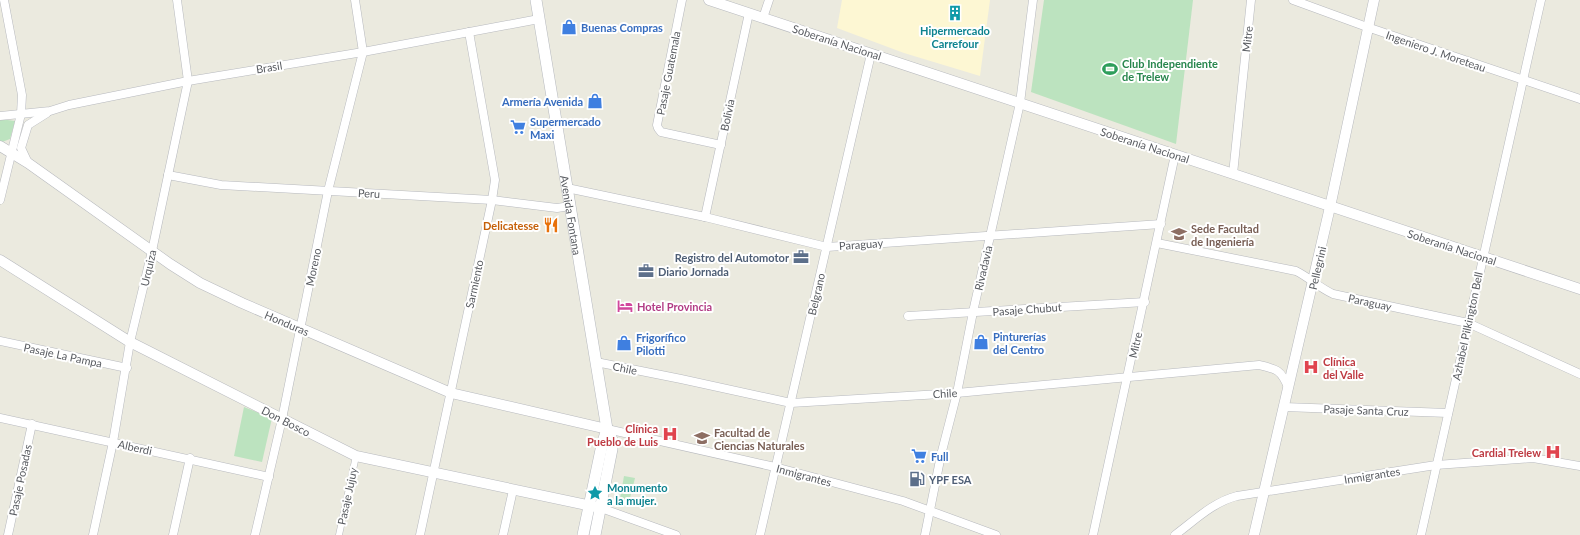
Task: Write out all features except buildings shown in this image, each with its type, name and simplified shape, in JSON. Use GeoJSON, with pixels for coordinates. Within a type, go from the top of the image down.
{"type":"FeatureCollection","features":[{"type":"Feature","properties":{"kind":"main road","name":"Avenida Fontana"},"geometry":{"type":"LineString","coordinates":[[536,0],[607,429],[612,440],[612,449],[596,535]]}},
{"type":"Feature","properties":{"kind":"main road","name":"Avenida Fontana"},"geometry":{"type":"LineString","coordinates":[[583,535],[602,445],[607,429]]}},
{"type":"Feature","properties":{"kind":"street"},"geometry":{"type":"LineString","coordinates":[[0,200],[21,114],[22,95],[4,0]]}},
{"type":"Feature","properties":{"kind":"street","name":"Urquiza"},"geometry":{"type":"LineString","coordinates":[[93,535],[113,442],[127,368],[130,342],[152,251],[188,81],[178,0]]}},
{"type":"Feature","properties":{"kind":"street","name":"Moreno"},"geometry":{"type":"LineString","coordinates":[[256,535],[282,419],[328,191],[363,52],[354,0]]}},
{"type":"Feature","properties":{"kind":"street","name":"Pasaje Guatemala"},"geometry":{"type":"LineString","coordinates":[[682,0],[657,125],[661,132],[721,145]]}},
{"type":"Feature","properties":{"kind":"street","name":"Soberanía Nacional"},"geometry":{"type":"LineString","coordinates":[[709,0],[1580,289]]}},
{"type":"Feature","properties":{"kind":"street"},"geometry":{"type":"LineString","coordinates":[[763,18],[769,0]]}},
{"type":"Feature","properties":{"kind":"street","name":"Rivadavia"},"geometry":{"type":"LineString","coordinates":[[925,535],[941,455],[1020,103],[1033,0]]}},
{"type":"Feature","properties":{"kind":"street","name":"Mitre"},"geometry":{"type":"LineString","coordinates":[[1233,174],[1251,0]]}},
{"type":"Feature","properties":{"kind":"street","name":"Ingeniero J. Moreteau"},"geometry":{"type":"LineString","coordinates":[[1293,0],[1367,27],[1580,99]]}},
{"type":"Feature","properties":{"kind":"street","name":"Pellegrini"},"geometry":{"type":"LineString","coordinates":[[1254,535],[1330,207],[1367,27],[1374,0]]}},
{"type":"Feature","properties":{"kind":"street","name":"Azhabel Pilkington Bell"},"geometry":{"type":"LineString","coordinates":[[1421,535],[1541,0]]}},
{"type":"Feature","properties":{"kind":"street","name":"Bolivia"},"geometry":{"type":"LineString","coordinates":[[705,218],[749,13]]}},
{"type":"Feature","properties":{"kind":"street","name":"Brasil"},"geometry":{"type":"LineString","coordinates":[[0,116],[50,111],[69,105],[188,81],[363,52],[539,19]]}},
{"type":"Feature","properties":{"kind":"street","name":"Sarmiento"},"geometry":{"type":"LineString","coordinates":[[420,535],[495,180],[469,32]]}},
{"type":"Feature","properties":{"kind":"street","name":"Belgrano"},"geometry":{"type":"LineString","coordinates":[[760,535],[828,247],[871,54]]}},
{"type":"Feature","properties":{"kind":"street"},"geometry":{"type":"LineString","coordinates":[[28,163],[21,148],[28,125],[50,111]]}},
{"type":"Feature","properties":{"kind":"street","name":"Honduras"},"geometry":{"type":"LineString","coordinates":[[0,146],[12,152],[200,283],[242,303],[451,393],[607,429]]}},
{"type":"Feature","properties":{"kind":"street","name":"Mitre"},"geometry":{"type":"LineString","coordinates":[[1093,535],[1145,302],[1175,155]]}},
{"type":"Feature","properties":{"kind":"street","name":"Peru"},"geometry":{"type":"LineString","coordinates":[[168,175],[221,185],[492,200],[557,208],[570,206]]}},
{"type":"Feature","properties":{"kind":"street","name":"Paraguay"},"geometry":{"type":"LineString","coordinates":[[567,188],[828,247],[1161,224]]}},
{"type":"Feature","properties":{"kind":"street","name":"Paraguay"},"geometry":{"type":"LineString","coordinates":[[1157,243],[1296,271],[1306,276],[1321,288],[1333,294],[1468,323],[1580,374]]}},
{"type":"Feature","properties":{"kind":"street","name":"Don Bosco"},"geometry":{"type":"LineString","coordinates":[[0,260],[130,342],[356,456],[601,508]]}},
{"type":"Feature","properties":{"kind":"street","name":"Pasaje Chubut"},"geometry":{"type":"LineString","coordinates":[[908,316],[1145,302]]}},
{"type":"Feature","properties":{"kind":"street","name":"Pasaje La Pampa"},"geometry":{"type":"LineString","coordinates":[[0,341],[127,368]]}},
{"type":"Feature","properties":{"kind":"street","name":"Chile"},"geometry":{"type":"LineString","coordinates":[[596,362],[791,403],[956,393],[1259,365],[1280,372],[1288,387]]}},
{"type":"Feature","properties":{"kind":"street","name":"Pasaje Santa Cruz"},"geometry":{"type":"LineString","coordinates":[[1284,407],[1448,413]]}},
{"type":"Feature","properties":{"kind":"street","name":"Alberdi"},"geometry":{"type":"LineString","coordinates":[[0,418],[190,458],[269,477]]}},
{"type":"Feature","properties":{"kind":"street","name":"Pasaje Posadas"},"geometry":{"type":"LineString","coordinates":[[8,535],[32,424]]}},
{"type":"Feature","properties":{"kind":"street","name":"Inmigrantes"},"geometry":{"type":"LineString","coordinates":[[607,429],[775,467],[903,501],[996,535]]}},
{"type":"Feature","properties":{"kind":"street","name":"Pasaje Jujuy"},"geometry":{"type":"LineString","coordinates":[[339,535],[356,456]]}},
{"type":"Feature","properties":{"kind":"street"},"geometry":{"type":"LineString","coordinates":[[173,535],[190,458]]}},
{"type":"Feature","properties":{"kind":"street","name":"Inmigrantes"},"geometry":{"type":"LineString","coordinates":[[1175,535],[1218,503],[1226,499],[1264,492],[1436,465],[1533,458],[1580,466]]}},
{"type":"Feature","properties":{"kind":"street"},"geometry":{"type":"LineString","coordinates":[[503,535],[513,490]]}},
{"type":"Feature","properties":{"kind":"street"},"geometry":{"type":"LineString","coordinates":[[601,508],[676,535]]}},
{"type":"Feature","properties":{"kind":"shaded area"},"geometry":{"type":"Polygon","coordinates":[[[842,0],[990,0],[980,76],[904,53],[837,28],[842,0]]]}},
{"type":"Feature","properties":{"kind":"green space","name":"Club Independiente de Trelew"},"geometry":{"type":"Polygon","coordinates":[[[1044,0],[1193,0],[1176,144],[1031,92],[1044,0]]]}},
{"type":"Feature","properties":{"kind":"green space"},"geometry":{"type":"Polygon","coordinates":[[[0,119],[15,121],[10,139],[2,142],[0,141],[0,119]]]}},
{"type":"Feature","properties":{"kind":"green space"},"geometry":{"type":"Polygon","coordinates":[[[244,407],[272,418],[262,462],[234,456],[244,407]]]}},
{"type":"Feature","properties":{"kind":"green space"},"geometry":{"type":"Polygon","coordinates":[[[624,476],[635,478],[628,506],[619,504],[624,476]]]}},
{"type":"Feature","properties":{"kind":"place","name":"Hipermercado Carrefour"},"geometry":{"type":"Point","coordinates":[955,13]}},
{"type":"Feature","properties":{"kind":"place","name":"Buenas Compras"},"geometry":{"type":"Point","coordinates":[569,27]}},
{"type":"Feature","properties":{"kind":"place","name":"Club Independiente de Trelew"},"geometry":{"type":"Point","coordinates":[1110,69]}},
{"type":"Feature","properties":{"kind":"place","name":"Armería Avenida"},"geometry":{"type":"Point","coordinates":[595,101]}},
{"type":"Feature","properties":{"kind":"place","name":"Supermercado Maxi"},"geometry":{"type":"Point","coordinates":[518,127]}},
{"type":"Feature","properties":{"kind":"place","name":"Delicatesse"},"geometry":{"type":"Point","coordinates":[551,225]}},
{"type":"Feature","properties":{"kind":"place","name":"Sede Facultad de Ingeniería"},"geometry":{"type":"Point","coordinates":[1179,234]}},
{"type":"Feature","properties":{"kind":"place","name":"Registro del Automotor"},"geometry":{"type":"Point","coordinates":[801,257]}},
{"type":"Feature","properties":{"kind":"place","name":"Diario Jornada"},"geometry":{"type":"Point","coordinates":[646,271]}},
{"type":"Feature","properties":{"kind":"place","name":"Hotel Provincia"},"geometry":{"type":"Point","coordinates":[625,306]}},
{"type":"Feature","properties":{"kind":"place","name":"Pinturerías del Centro"},"geometry":{"type":"Point","coordinates":[981,342]}},
{"type":"Feature","properties":{"kind":"place","name":"Frigorífico Pilotti"},"geometry":{"type":"Point","coordinates":[624,343]}},
{"type":"Feature","properties":{"kind":"place","name":"Clínica del Valle"},"geometry":{"type":"Point","coordinates":[1311,367]}},
{"type":"Feature","properties":{"kind":"place","name":"Clínica Pueblo de Luis"},"geometry":{"type":"Point","coordinates":[670,434]}},
{"type":"Feature","properties":{"kind":"place","name":"Facultad de Ciencias Naturales"},"geometry":{"type":"Point","coordinates":[702,438]}},
{"type":"Feature","properties":{"kind":"place","name":"Cardial Trelew"},"geometry":{"type":"Point","coordinates":[1553,452]}},
{"type":"Feature","properties":{"kind":"place","name":"Full"},"geometry":{"type":"Point","coordinates":[919,456]}},
{"type":"Feature","properties":{"kind":"place","name":"YPF ESA"},"geometry":{"type":"Point","coordinates":[917,479]}},
{"type":"Feature","properties":{"kind":"place","name":"Monumento a la mujer."},"geometry":{"type":"Point","coordinates":[595,493]}}]}
